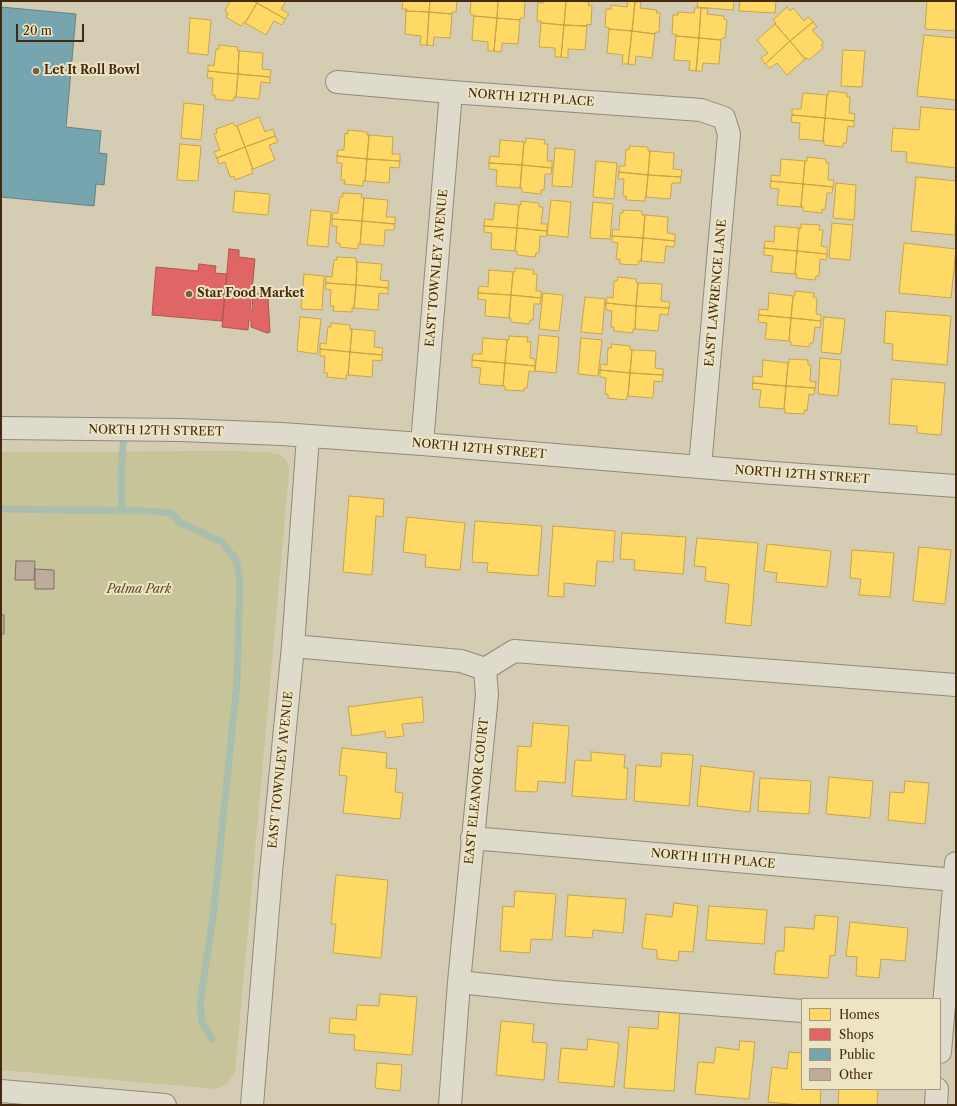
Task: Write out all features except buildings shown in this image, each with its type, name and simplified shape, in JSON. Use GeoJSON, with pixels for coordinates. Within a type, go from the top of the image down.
{"type":"FeatureCollection","features":[{"type":"Feature","properties":{"kind":"street","name":"NORTH 12TH PLACE"},"geometry":{"type":"LineString","coordinates":[[337,82],[451,92],[701,110],[724,118]]}},
{"type":"Feature","properties":{"kind":"street","name":"EAST TOWNLEY AVENUE"},"geometry":{"type":"LineString","coordinates":[[422,444],[451,92]]}},
{"type":"Feature","properties":{"kind":"street","name":"EAST LAWRENCE LANE"},"geometry":{"type":"LineString","coordinates":[[700,467],[729,134],[724,118]]}},
{"type":"Feature","properties":{"kind":"street","name":"NORTH 12TH STREET"},"geometry":{"type":"LineString","coordinates":[[1,428],[180,430],[308,436],[956,486]]}},
{"type":"Feature","properties":{"kind":"street","name":"EAST TOWNLEY AVENUE"},"geometry":{"type":"LineString","coordinates":[[252,1105],[271,872],[293,646],[308,436]]}},
{"type":"Feature","properties":{"kind":"street"},"geometry":{"type":"LineString","coordinates":[[293,646],[461,661],[485,670],[514,651],[956,685]]}},
{"type":"Feature","properties":{"kind":"street","name":"EAST ELEANOR COURT"},"geometry":{"type":"LineString","coordinates":[[450,1105],[459,982],[486,695],[485,670]]}},
{"type":"Feature","properties":{"kind":"street","name":"NORTH 11TH PLACE"},"geometry":{"type":"LineString","coordinates":[[472,838],[955,871]]}},
{"type":"Feature","properties":{"kind":"street"},"geometry":{"type":"LineString","coordinates":[[941,1019],[955,871]]}},
{"type":"Feature","properties":{"kind":"street"},"geometry":{"type":"LineString","coordinates":[[459,982],[554,992],[801,1011]]}},
{"type":"Feature","properties":{"kind":"street"},"geometry":{"type":"LineString","coordinates":[[936,1105],[937,1090]]}},
{"type":"Feature","properties":{"kind":"street"},"geometry":{"type":"LineString","coordinates":[[1,1091],[165,1105]]}},
{"type":"Feature","properties":{"kind":"green space","name":"Palma Park"},"geometry":{"type":"Polygon","coordinates":[[[1,452],[266,452],[280,455],[285,459],[289,466],[289,473],[235,1073],[227,1083],[217,1089],[1,1070],[1,452]]]}},
{"type":"Feature","properties":{"kind":"waterway"},"geometry":{"type":"LineString","coordinates":[[122,511],[121,475],[124,432]]}},
{"type":"Feature","properties":{"kind":"waterway"},"geometry":{"type":"LineString","coordinates":[[1,509],[147,511],[172,513],[179,522],[222,542],[236,560],[240,578],[237,682],[214,909],[200,1003],[202,1022],[212,1039]]}},
{"type":"Feature","properties":{"kind":"place","name":"Let It Roll Bowl"},"geometry":{"type":"Point","coordinates":[36,71]}},
{"type":"Feature","properties":{"kind":"place","name":"Star Food Market"},"geometry":{"type":"Point","coordinates":[189,294]}}]}
